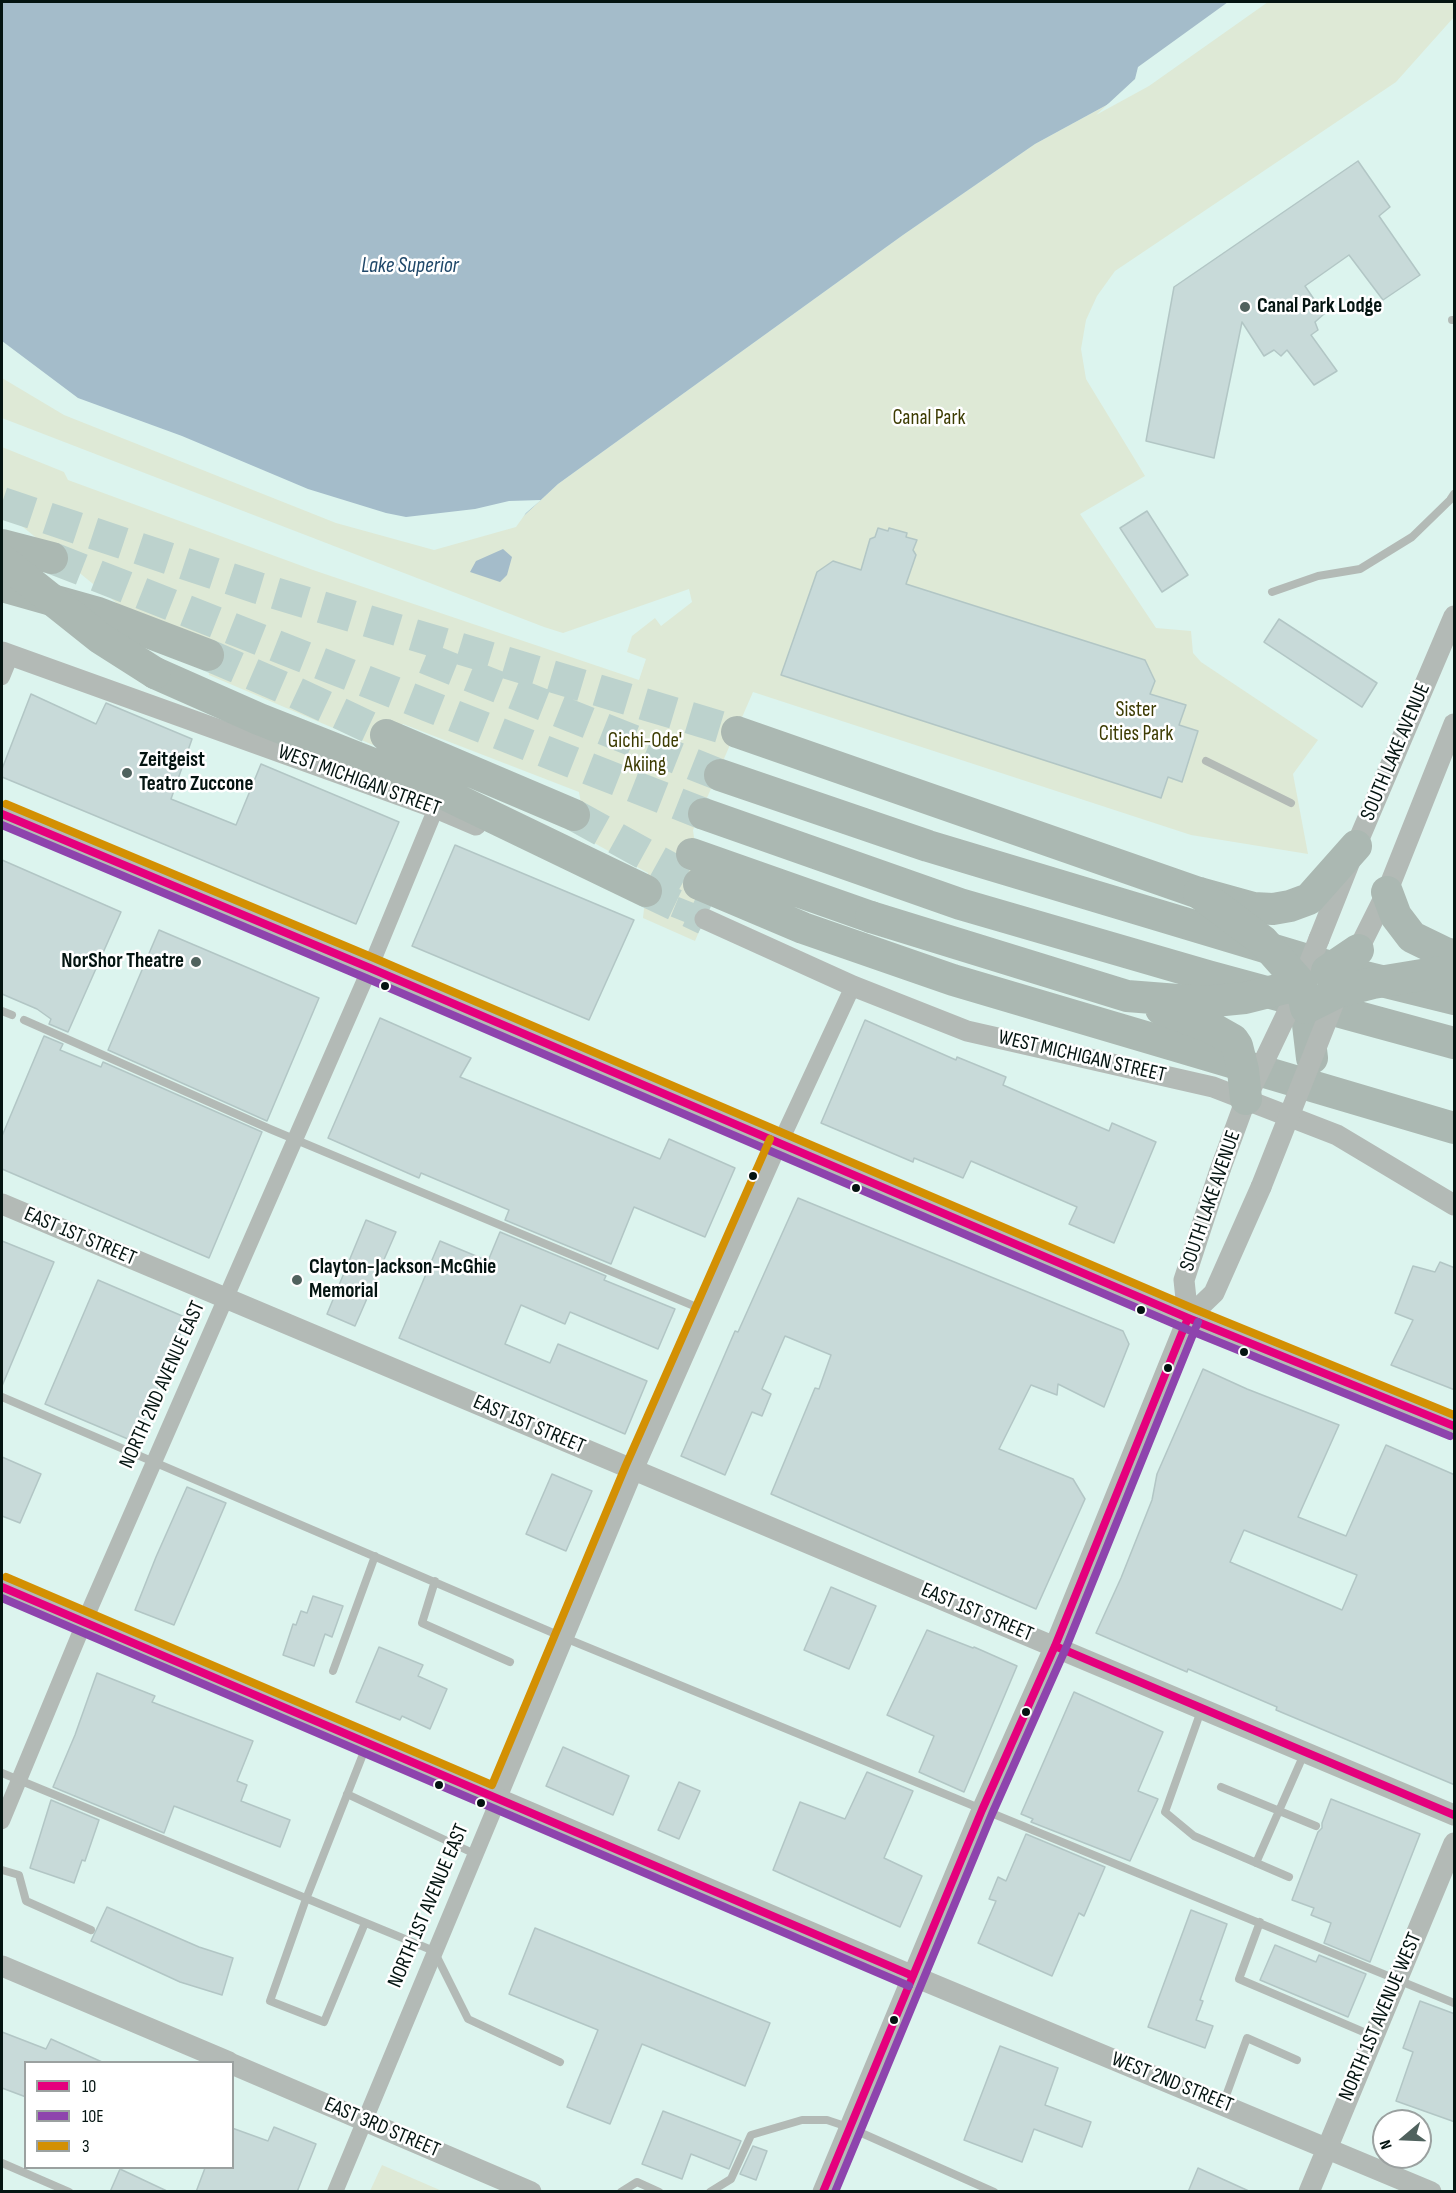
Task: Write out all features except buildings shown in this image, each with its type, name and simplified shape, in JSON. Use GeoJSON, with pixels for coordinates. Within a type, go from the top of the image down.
{"type":"FeatureCollection","features":[{"type":"Feature","properties":{"kind":"highway"},"geometry":{"type":"LineString","coordinates":[[2,545],[52,558]]}},
{"type":"Feature","properties":{"kind":"highway"},"geometry":{"type":"LineString","coordinates":[[2,560],[100,638],[155,673],[260,719],[426,785],[646,893]]}},
{"type":"Feature","properties":{"kind":"highway"},"geometry":{"type":"LineString","coordinates":[[2,586],[98,613],[208,656]]}},
{"type":"Feature","properties":{"kind":"highway"},"geometry":{"type":"LineString","coordinates":[[737,732],[1199,893],[1254,908],[1273,909],[1290,906],[1309,898],[1356,846]]}},
{"type":"Feature","properties":{"kind":"highway"},"geometry":{"type":"LineString","coordinates":[[386,735],[574,815]]}},
{"type":"Feature","properties":{"kind":"highway"},"geometry":{"type":"LineString","coordinates":[[720,775],[928,846],[1350,972],[1455,999]]}},
{"type":"Feature","properties":{"kind":"highway"},"geometry":{"type":"LineString","coordinates":[[704,814],[960,904],[1208,976],[1455,1043]]}},
{"type":"Feature","properties":{"kind":"highway"},"geometry":{"type":"LineString","coordinates":[[1246,1100],[1244,1070],[1237,1046],[1233,1040],[1210,1027],[1127,996],[871,917],[695,869],[803,928],[953,980],[1455,1128]]}},
{"type":"Feature","properties":{"kind":"highway"},"geometry":{"type":"LineString","coordinates":[[1387,892],[1396,916],[1412,937],[1445,953],[1455,955]]}},
{"type":"Feature","properties":{"kind":"highway"},"geometry":{"type":"LineString","coordinates":[[1199,893],[1263,941],[1303,996],[1312,1058]]}},
{"type":"Feature","properties":{"kind":"highway"},"geometry":{"type":"LineString","coordinates":[[1277,1033],[1303,996],[1328,971],[1358,950]]}},
{"type":"Feature","properties":{"kind":"highway"},"geometry":{"type":"LineString","coordinates":[[1127,996],[1204,1002],[1303,996],[1338,992],[1431,973],[1455,972]]}},
{"type":"Feature","properties":{"kind":"street","name":"SOUTH LAKE AVENUE"},"geometry":{"type":"LineString","coordinates":[[1303,996],[1356,846],[1455,616]]}},
{"type":"Feature","properties":{"kind":"street"},"geometry":{"type":"LineString","coordinates":[[2,677],[6,653]]}},
{"type":"Feature","properties":{"kind":"street","name":"WEST MICHIGAN STREET"},"geometry":{"type":"LineString","coordinates":[[6,653],[436,808],[646,893]]}},
{"type":"Feature","properties":{"kind":"street","name":"SOUTH LAKE AVENUE"},"geometry":{"type":"LineString","coordinates":[[1188,1318],[1214,1293],[1261,1187],[1338,992],[1387,892],[1455,724]]}},
{"type":"Feature","properties":{"kind":"street","name":"NORTH 2ND AVENUE EAST"},"geometry":{"type":"LineString","coordinates":[[2,1821],[85,1621],[370,968],[436,808]]}},
{"type":"Feature","properties":{"kind":"street"},"geometry":{"type":"LineString","coordinates":[[2,814],[370,968],[1188,1318],[1455,1426]]}},
{"type":"Feature","properties":{"kind":"street","name":"WEST MICHIGAN STREET"},"geometry":{"type":"LineString","coordinates":[[705,919],[853,986],[967,1031],[1213,1087],[1337,1135],[1455,1205]]}},
{"type":"Feature","properties":{"kind":"street","name":"NORTH 1ST AVENUE EAST"},"geometry":{"type":"LineString","coordinates":[[335,2192],[636,1470],[780,1143],[853,986]]}},
{"type":"Feature","properties":{"kind":"street","name":"SOUTH LAKE AVENUE"},"geometry":{"type":"LineString","coordinates":[[1188,1318],[1184,1280],[1246,1100],[1277,1033]]}},
{"type":"Feature","properties":{"kind":"street","name":"EAST 1ST STREET"},"geometry":{"type":"LineString","coordinates":[[2,1203],[1455,1815]]}},
{"type":"Feature","properties":{"kind":"street"},"geometry":{"type":"LineString","coordinates":[[823,2192],[848,2127],[982,1810],[1055,1646],[1188,1318]]}},
{"type":"Feature","properties":{"kind":"street","name":"WEST 2ND STREET"},"geometry":{"type":"LineString","coordinates":[[2,1587],[913,1976],[1431,2192]]}},
{"type":"Feature","properties":{"kind":"street","name":"NORTH 1ST AVENUE WEST"},"geometry":{"type":"LineString","coordinates":[[1309,2192],[1455,1843]]}},
{"type":"Feature","properties":{"kind":"street","name":"EAST 3RD STREET"},"geometry":{"type":"LineString","coordinates":[[2,1966],[226,2061]]}},
{"type":"Feature","properties":{"kind":"street","name":"EAST 3RD STREET"},"geometry":{"type":"LineString","coordinates":[[234,2064],[531,2192]]}},
{"type":"Feature","properties":{"kind":"lane"},"geometry":{"type":"LineString","coordinates":[[1272,592],[1318,576],[1360,569],[1412,537],[1455,494]]}},
{"type":"Feature","properties":{"kind":"lane"},"geometry":{"type":"LineString","coordinates":[[1206,761],[1291,804]]}},
{"type":"Feature","properties":{"kind":"lane"},"geometry":{"type":"LineString","coordinates":[[2,1011],[12,1015]]}},
{"type":"Feature","properties":{"kind":"lane"},"geometry":{"type":"LineString","coordinates":[[24,1020],[296,1139],[706,1311]]}},
{"type":"Feature","properties":{"kind":"lane"},"geometry":{"type":"LineString","coordinates":[[2,1397],[565,1638],[1455,2003]]}},
{"type":"Feature","properties":{"kind":"lane"},"geometry":{"type":"LineString","coordinates":[[333,1671],[375,1556]]}},
{"type":"Feature","properties":{"kind":"lane"},"geometry":{"type":"LineString","coordinates":[[435,1581],[422,1623],[510,1662]]}},
{"type":"Feature","properties":{"kind":"lane"},"geometry":{"type":"LineString","coordinates":[[1202,1708],[1165,1812],[1194,1836],[1289,1877]]}},
{"type":"Feature","properties":{"kind":"lane"},"geometry":{"type":"LineString","coordinates":[[365,1923],[324,2022],[270,2001],[306,1899],[367,1743]]}},
{"type":"Feature","properties":{"kind":"lane"},"geometry":{"type":"LineString","coordinates":[[1256,1863],[1305,1751]]}},
{"type":"Feature","properties":{"kind":"lane"},"geometry":{"type":"LineString","coordinates":[[2,1773],[434,1951],[468,2019],[560,2062]]}},
{"type":"Feature","properties":{"kind":"lane"},"geometry":{"type":"LineString","coordinates":[[1221,1787],[1316,1826]]}},
{"type":"Feature","properties":{"kind":"lane"},"geometry":{"type":"LineString","coordinates":[[346,1794],[475,1854]]}},
{"type":"Feature","properties":{"kind":"lane"},"geometry":{"type":"LineString","coordinates":[[2,1870],[19,1875],[26,1901],[91,1930]]}},
{"type":"Feature","properties":{"kind":"lane"},"geometry":{"type":"LineString","coordinates":[[1260,1922],[1239,1979],[1373,2036]]}},
{"type":"Feature","properties":{"kind":"lane"},"geometry":{"type":"LineString","coordinates":[[1222,2104],[1246,2038],[1297,2060]]}},
{"type":"Feature","properties":{"kind":"lane"},"geometry":{"type":"LineString","coordinates":[[710,2192],[731,2179],[751,2135],[802,2120],[827,2120],[848,2127],[994,2192]]}},
{"type":"Feature","properties":{"kind":"lane"},"geometry":{"type":"LineString","coordinates":[[2,2163],[69,2192]]}},
{"type":"Feature","properties":{"kind":"lane"},"geometry":{"type":"LineString","coordinates":[[621,2192],[637,2182],[659,2192]]}},
{"type":"Feature","properties":{"kind":"green space"},"geometry":{"type":"Polygon","coordinates":[[[1265,2],[1454,2],[1454,17],[1396,82],[1115,271],[1097,296],[1086,320],[1081,349],[1086,379],[1145,476],[1080,514],[1156,628],[1191,631],[1193,653],[1201,662],[1318,740],[1293,774],[1308,854],[1191,835],[753,692],[693,830],[702,898],[711,903],[695,941],[643,918],[648,873],[587,839],[579,792],[403,724],[373,745],[209,675],[206,642],[119,605],[2,510],[2,447],[64,472],[68,480],[313,570],[639,680],[646,659],[627,652],[632,636],[655,618],[661,626],[692,602],[689,589],[563,633],[2,418],[2,375],[515,524],[558,484],[903,235],[1035,144],[1147,83],[1265,2]]]}},
{"type":"Feature","properties":{"kind":"green space"},"geometry":{"type":"Polygon","coordinates":[[[382,2165],[442,2191],[370,2191],[382,2165]]]}},
{"type":"Feature","properties":{"kind":"water","name":"Lake Superior"},"geometry":{"type":"Polygon","coordinates":[[[2,2],[1265,2],[1147,83],[1035,144],[903,235],[558,484],[515,524],[434,547],[2,375],[2,2]]]}},
{"type":"Feature","properties":{"kind":"water"},"geometry":{"type":"Polygon","coordinates":[[[503,549],[512,557],[507,575],[500,582],[470,572],[476,561],[503,549]]]}},
{"type":"Feature","properties":{"kind":"pier"},"geometry":{"type":"Polygon","coordinates":[[[1228,2],[1268,2],[1149,86],[1096,115],[1135,79],[1138,67],[1228,2]]]}},
{"type":"Feature","properties":{"kind":"pier"},"geometry":{"type":"Polygon","coordinates":[[[2,341],[78,398],[182,436],[308,489],[386,513],[406,517],[475,509],[509,501],[541,500],[526,513],[516,527],[434,550],[336,523],[64,415],[2,378],[2,341]]]}},
{"type":"Feature","properties":{"kind":"tunnel"},"geometry":{"type":"LineString","coordinates":[[2,503],[258,588],[737,732]]}},
{"type":"Feature","properties":{"kind":"tunnel"},"geometry":{"type":"LineString","coordinates":[[52,558],[704,814]]}},
{"type":"Feature","properties":{"kind":"tunnel"},"geometry":{"type":"LineString","coordinates":[[208,655],[386,735]]}},
{"type":"Feature","properties":{"kind":"tunnel"},"geometry":{"type":"LineString","coordinates":[[425,658],[720,775]]}},
{"type":"Feature","properties":{"kind":"tunnel"},"geometry":{"type":"LineString","coordinates":[[574,815],[699,884]]}},
{"type":"Feature","properties":{"kind":"tunnel"},"geometry":{"type":"LineString","coordinates":[[646,891],[705,919]]}},
{"type":"Feature","properties":{"kind":"tunnel"},"geometry":{"type":"LineString","coordinates":[[646,895],[705,919]]}},
{"type":"Feature","properties":{"kind":"transit line","name":"3"},"geometry":{"type":"LineString","coordinates":[[6,804],[374,958],[1192,1308],[1454,1415]]}},
{"type":"Feature","properties":{"kind":"transit line","name":"10"},"geometry":{"type":"LineString","coordinates":[[2,814],[370,968],[1188,1318],[1454,1426]]}},
{"type":"Feature","properties":{"kind":"transit line","name":"10E"},"geometry":{"type":"LineString","coordinates":[[2,825],[1184,1328],[1450,1436]]}},
{"type":"Feature","properties":{"kind":"transit line","name":"3"},"geometry":{"type":"LineString","coordinates":[[6,1577],[492,1785],[626,1465],[770,1139]]}},
{"type":"Feature","properties":{"kind":"transit line","name":"10"},"geometry":{"type":"LineString","coordinates":[[823,2192],[982,1810],[1055,1646],[1188,1318]]}},
{"type":"Feature","properties":{"kind":"transit line","name":"10E"},"geometry":{"type":"LineString","coordinates":[[835,2192],[992,1814],[1065,1650],[1198,1322]]}},
{"type":"Feature","properties":{"kind":"transit line","name":"10"},"geometry":{"type":"LineString","coordinates":[[2,1587],[913,1976]]}},
{"type":"Feature","properties":{"kind":"transit line","name":"10E"},"geometry":{"type":"LineString","coordinates":[[2,1598],[909,1986]]}},
{"type":"Feature","properties":{"kind":"transit line","name":"10"},"geometry":{"type":"LineString","coordinates":[[1055,1646],[1454,1815]]}},
{"type":"Feature","properties":{"kind":"place","name":"Canal Park Lodge"},"geometry":{"type":"Point","coordinates":[1245,307]}},
{"type":"Feature","properties":{"kind":"place","name":"Zeitgeist Teatro Zuccone"},"geometry":{"type":"Point","coordinates":[127,773]}},
{"type":"Feature","properties":{"kind":"place","name":"NorShor Theatre"},"geometry":{"type":"Point","coordinates":[196,962]}},
{"type":"Feature","properties":{"kind":"place","name":"Clayton-Jackson-McGhie Memorial"},"geometry":{"type":"Point","coordinates":[297,1280]}},
{"type":"Feature","properties":{"kind":"park label","name":"Canal Park"},"geometry":{"type":"Point","coordinates":[929,419]}},
{"type":"Feature","properties":{"kind":"park label","name":"Sister Cities Park"},"geometry":{"type":"Point","coordinates":[1136,723]}},
{"type":"Feature","properties":{"kind":"park label","name":"Gichi-Ode' Akiing"},"geometry":{"type":"Point","coordinates":[645,754]}}]}
